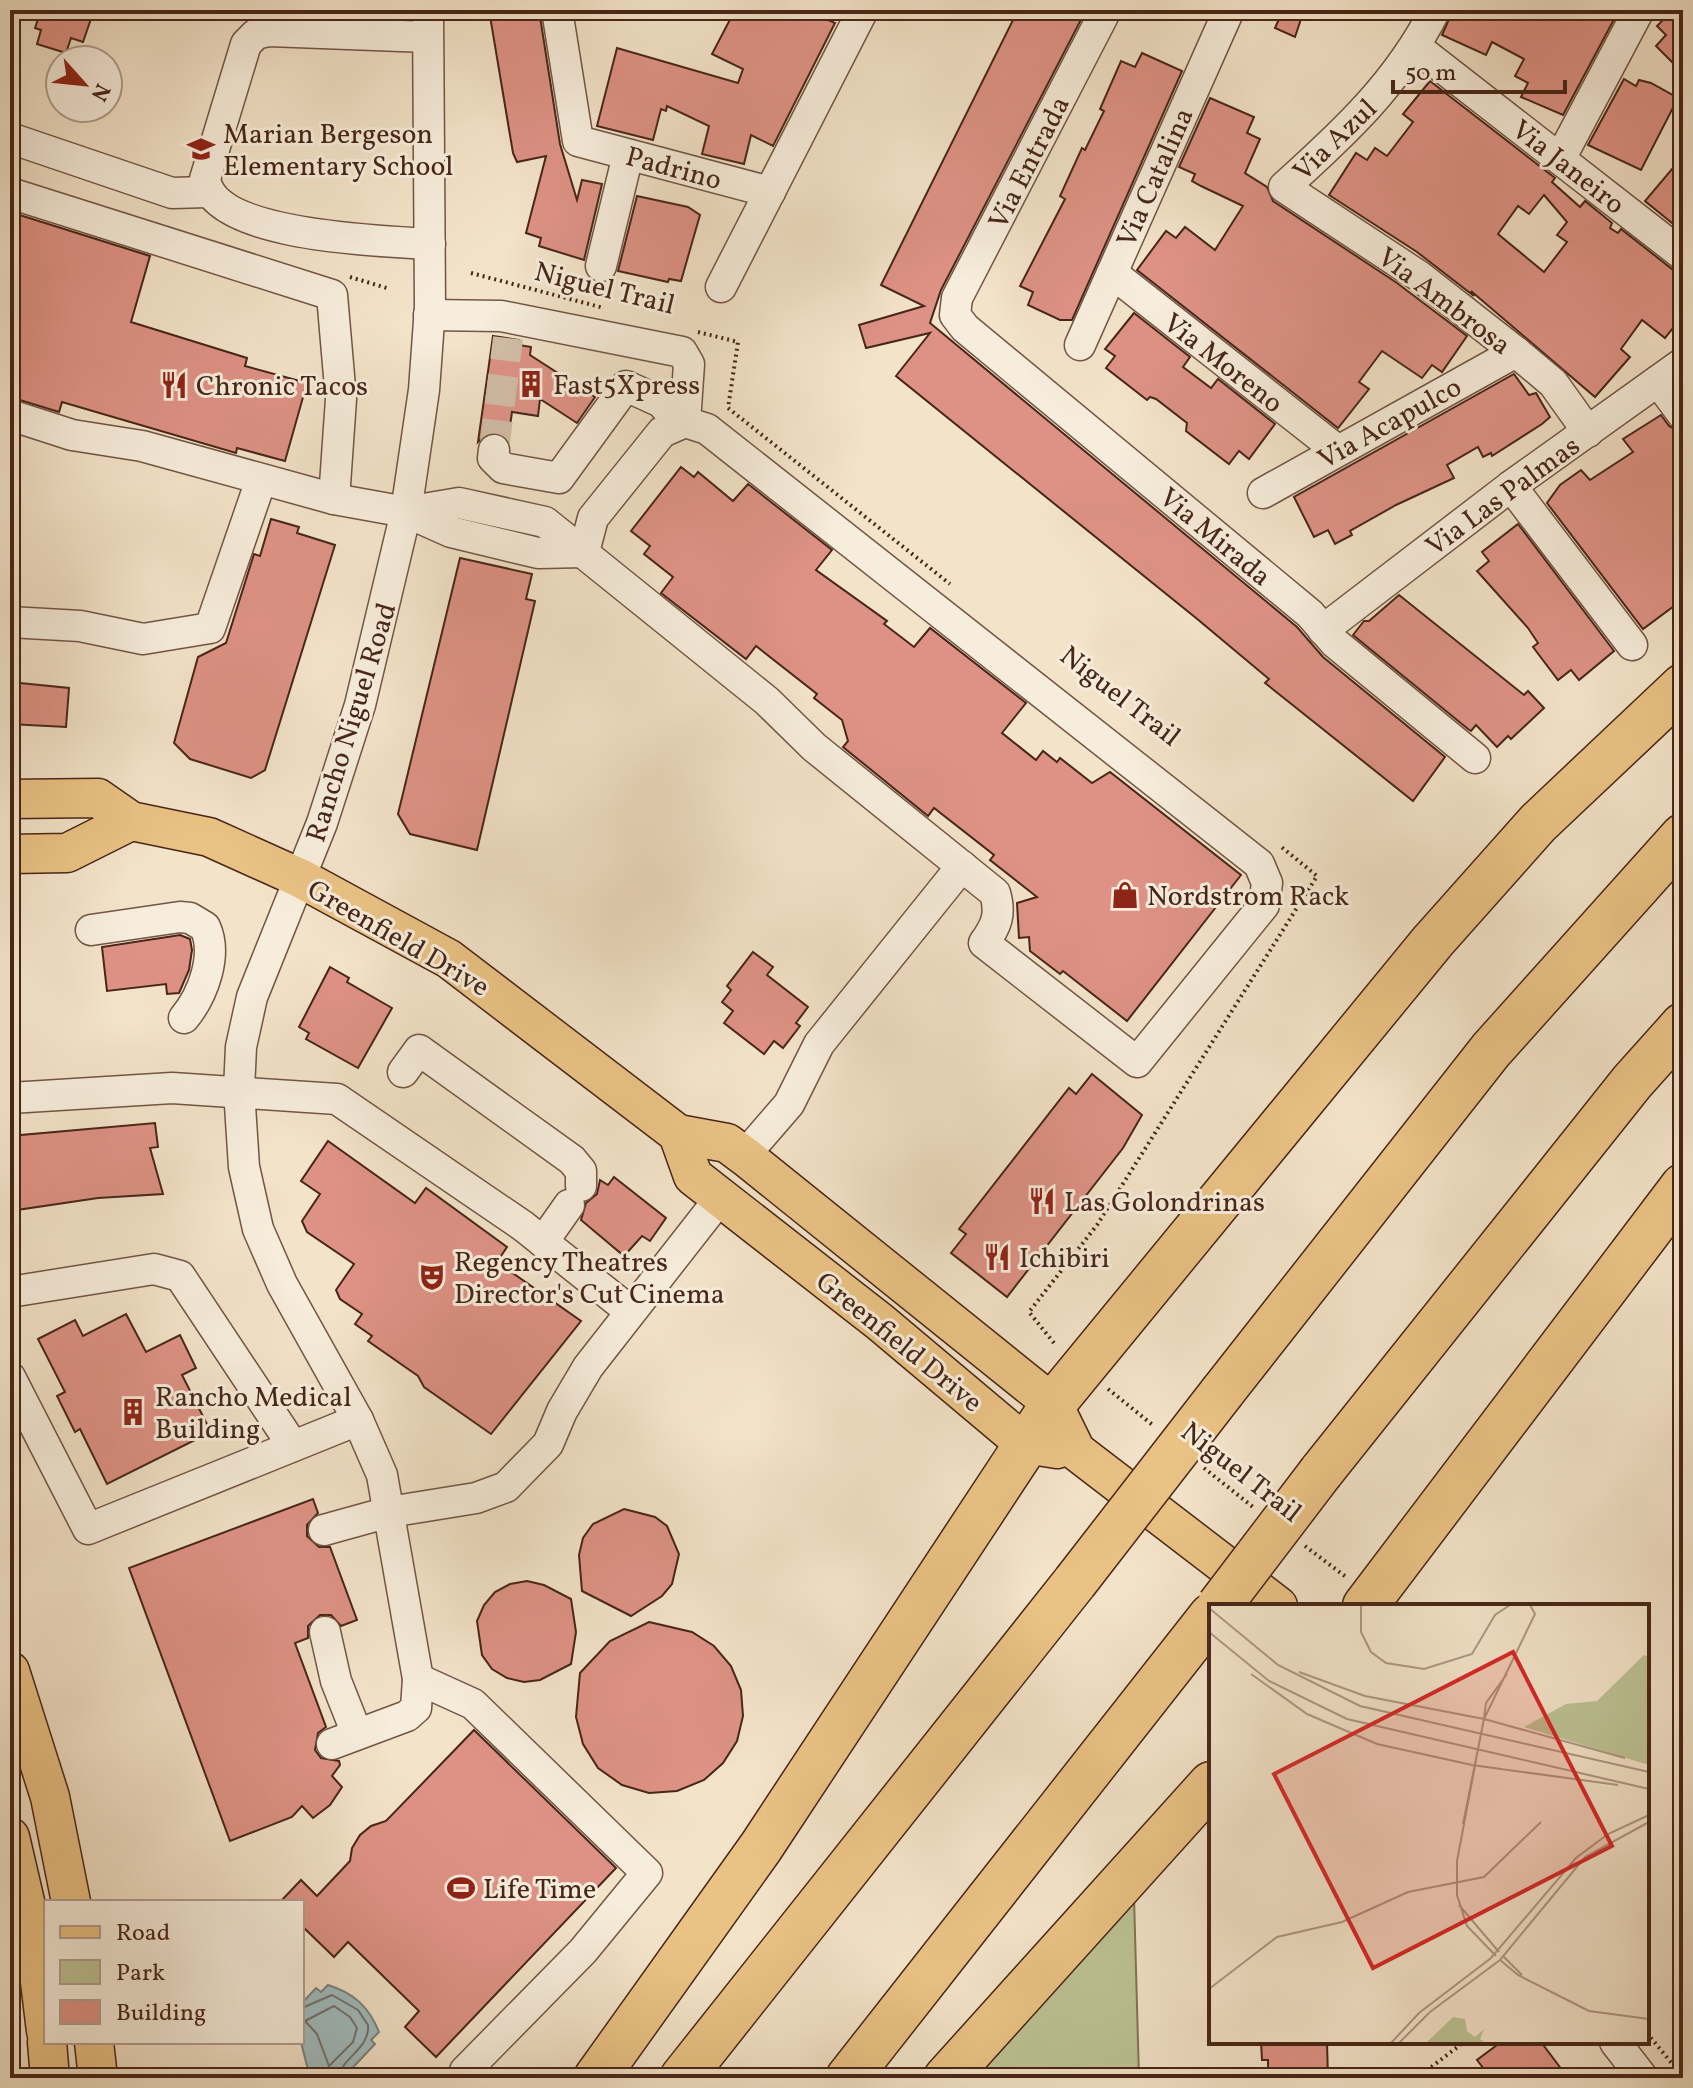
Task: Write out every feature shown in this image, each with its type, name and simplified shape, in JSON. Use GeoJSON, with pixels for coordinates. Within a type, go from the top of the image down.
{"type":"FeatureCollection","features":[{"type":"Feature","properties":{"kind":"highway"},"geometry":{"type":"LineString","coordinates":[[596,2078],[761,1847],[1053,1404],[1433,941],[1538,823],[1683,686]]}},
{"type":"Feature","properties":{"kind":"highway"},"geometry":{"type":"LineString","coordinates":[[682,2078],[1491,1050],[1683,836]]}},
{"type":"Feature","properties":{"kind":"highway"},"geometry":{"type":"LineString","coordinates":[[1221,1604],[1321,1472],[1632,1082],[1683,1025]]}},
{"type":"Feature","properties":{"kind":"highway"},"geometry":{"type":"LineString","coordinates":[[1360,1595],[1683,1186]]}},
{"type":"Feature","properties":{"kind":"highway"},"geometry":{"type":"LineString","coordinates":[[848,2078],[1209,1619]]}},
{"type":"Feature","properties":{"kind":"highway"},"geometry":{"type":"LineString","coordinates":[[946,2078],[1209,1786]]}},
{"type":"Feature","properties":{"kind":"main road","name":"Greenfield Drive"},"geometry":{"type":"LineString","coordinates":[[10,799],[98,798],[131,821],[209,837],[300,878],[449,959],[678,1134],[727,1143],[744,1156],[1053,1404],[1076,1451],[1275,1604]]}},
{"type":"Feature","properties":{"kind":"main road"},"geometry":{"type":"LineString","coordinates":[[10,854],[67,853],[131,821]]}},
{"type":"Feature","properties":{"kind":"main road","name":"Greenfield Drive"},"geometry":{"type":"LineString","coordinates":[[678,1134],[693,1176],[880,1322],[1025,1444],[1076,1451]]}},
{"type":"Feature","properties":{"kind":"main road"},"geometry":{"type":"LineString","coordinates":[[10,1671],[50,1797],[71,1900]]}},
{"type":"Feature","properties":{"kind":"main road"},"geometry":{"type":"LineString","coordinates":[[10,1837],[36,1949],[44,2015]]}},
{"type":"Feature","properties":{"kind":"main road"},"geometry":{"type":"LineString","coordinates":[[47,2044],[50,2078]]}},
{"type":"Feature","properties":{"kind":"main road"},"geometry":{"type":"LineString","coordinates":[[94,2044],[98,2078]]}},
{"type":"Feature","properties":{"kind":"street","name":"Padrino"},"geometry":{"type":"LineString","coordinates":[[557,10],[578,141],[770,192]]}},
{"type":"Feature","properties":{"kind":"street"},"geometry":{"type":"LineString","coordinates":[[721,287],[863,10]]}},
{"type":"Feature","properties":{"kind":"street","name":"Via Entrada"},"geometry":{"type":"LineString","coordinates":[[955,315],[957,298],[1106,10]]}},
{"type":"Feature","properties":{"kind":"street","name":"Via Catalina"},"geometry":{"type":"LineString","coordinates":[[1080,345],[1228,10]]}},
{"type":"Feature","properties":{"kind":"street","name":"Via Azul"},"geometry":{"type":"LineString","coordinates":[[1284,187],[1375,102],[1416,47],[1435,10]]}},
{"type":"Feature","properties":{"kind":"street"},"geometry":{"type":"LineString","coordinates":[[1560,159],[1639,10]]}},
{"type":"Feature","properties":{"kind":"street"},"geometry":{"type":"LineString","coordinates":[[428,24],[256,34],[246,44],[205,179],[207,192],[223,208],[308,235],[430,244]]}},
{"type":"Feature","properties":{"kind":"street","name":"Rancho Niguel Road"},"geometry":{"type":"LineString","coordinates":[[418,1679],[382,1475],[358,1420],[282,1284],[258,1229],[244,1167],[239,1090],[241,1047],[252,997],[300,878],[360,705],[406,512],[424,390],[429,315],[428,24]]}},
{"type":"Feature","properties":{"kind":"street","name":"Via Janeiro"},"geometry":{"type":"LineString","coordinates":[[1416,47],[1683,255]]}},
{"type":"Feature","properties":{"kind":"street"},"geometry":{"type":"LineString","coordinates":[[10,138],[172,193],[207,192]]}},
{"type":"Feature","properties":{"kind":"street"},"geometry":{"type":"LineString","coordinates":[[601,266],[628,155]]}},
{"type":"Feature","properties":{"kind":"street","name":"Via Ambrosa"},"geometry":{"type":"LineString","coordinates":[[1284,187],[1419,276],[1516,352],[1553,383],[1588,432]]}},
{"type":"Feature","properties":{"kind":"street"},"geometry":{"type":"LineString","coordinates":[[10,193],[332,295],[341,399],[334,499]]}},
{"type":"Feature","properties":{"kind":"street","name":"Via Moreno"},"geometry":{"type":"LineString","coordinates":[[1112,273],[1337,450]]}},
{"type":"Feature","properties":{"kind":"street"},"geometry":{"type":"LineString","coordinates":[[429,315],[682,352],[689,364],[683,423]]}},
{"type":"Feature","properties":{"kind":"street","name":"Via Mirada"},"geometry":{"type":"LineString","coordinates":[[955,315],[965,328],[1310,614],[1323,630],[1475,758]]}},
{"type":"Feature","properties":{"kind":"street","name":"Via Acapulco"},"geometry":{"type":"LineString","coordinates":[[1263,493],[1516,352]]}},
{"type":"Feature","properties":{"kind":"street","name":"Via Las Palmas"},"geometry":{"type":"LineString","coordinates":[[1323,630],[1511,486],[1683,363]]}},
{"type":"Feature","properties":{"kind":"street"},"geometry":{"type":"LineString","coordinates":[[1658,381],[1683,415]]}},
{"type":"Feature","properties":{"kind":"street"},"geometry":{"type":"LineString","coordinates":[[10,415],[72,435],[142,446],[334,499],[406,512],[451,532],[524,549],[584,552],[767,701],[860,786],[995,893],[1000,910],[996,927],[984,943],[1137,1062],[1264,905],[1267,883],[1259,864],[707,429],[683,423],[661,402],[626,386],[559,478],[503,468],[493,458],[494,450]]}},
{"type":"Feature","properties":{"kind":"street"},"geometry":{"type":"LineString","coordinates":[[584,552],[593,518],[662,432],[683,423]]}},
{"type":"Feature","properties":{"kind":"street"},"geometry":{"type":"LineString","coordinates":[[10,622],[80,626],[143,639],[210,628],[261,480]]}},
{"type":"Feature","properties":{"kind":"street"},"geometry":{"type":"LineString","coordinates":[[1511,486],[1632,645]]}},
{"type":"Feature","properties":{"kind":"street"},"geometry":{"type":"LineString","coordinates":[[744,1156],[789,1104],[819,1044],[962,866]]}},
{"type":"Feature","properties":{"kind":"street"},"geometry":{"type":"LineString","coordinates":[[91,930],[180,917],[190,918],[205,927],[210,950],[207,971],[200,991],[184,1018]]}},
{"type":"Feature","properties":{"kind":"street"},"geometry":{"type":"LineString","coordinates":[[403,1072],[419,1050],[572,1160],[581,1171],[575,1195],[543,1242]]}},
{"type":"Feature","properties":{"kind":"street"},"geometry":{"type":"LineString","coordinates":[[10,1098],[172,1088],[239,1090],[337,1099],[543,1242],[630,1311]]}},
{"type":"Feature","properties":{"kind":"street"},"geometry":{"type":"LineString","coordinates":[[324,1530],[389,1512],[476,1498],[506,1487],[548,1444],[562,1411],[588,1367],[721,1197]]}},
{"type":"Feature","properties":{"kind":"street"},"geometry":{"type":"LineString","coordinates":[[10,1292],[154,1269],[180,1276],[293,1446]]}},
{"type":"Feature","properties":{"kind":"street"},"geometry":{"type":"LineString","coordinates":[[10,1377],[88,1529],[358,1420]]}},
{"type":"Feature","properties":{"kind":"street"},"geometry":{"type":"LineString","coordinates":[[325,1632],[344,1739],[407,1716],[416,1708],[418,1679],[473,1704],[647,1873],[583,1951],[465,2071]]}},
{"type":"Feature","properties":{"kind":"street"},"geometry":{"type":"LineString","coordinates":[[1617,2044],[1643,2078]]}},
{"type":"Feature","properties":{"kind":"path","name":"Niguel Trail"},"geometry":{"type":"LineString","coordinates":[[471,273],[605,308]]}},
{"type":"Feature","properties":{"kind":"path","name":"Niguel Trail"},"geometry":{"type":"LineString","coordinates":[[694,331],[738,342],[728,408],[961,593]]}},
{"type":"Feature","properties":{"kind":"path"},"geometry":{"type":"LineString","coordinates":[[1054,1343],[1029,1312],[1097,1225],[1317,876],[1268,837]]}},
{"type":"Feature","properties":{"kind":"path","name":"Niguel Trail"},"geometry":{"type":"LineString","coordinates":[[1107,1387],[1163,1434]]}},
{"type":"Feature","properties":{"kind":"path","name":"Niguel Trail"},"geometry":{"type":"LineString","coordinates":[[1196,1462],[1255,1508]]}},
{"type":"Feature","properties":{"kind":"path","name":"Niguel Trail"},"geometry":{"type":"LineString","coordinates":[[1292,1537],[1360,1595]]}},
{"type":"Feature","properties":{"kind":"path"},"geometry":{"type":"LineString","coordinates":[[1649,2035],[1683,2077]]}},
{"type":"Feature","properties":{"kind":"path"},"geometry":{"type":"LineString","coordinates":[[1417,2078],[1461,2044]]}},
{"type":"Feature","properties":{"kind":"green space"},"geometry":{"type":"Polygon","coordinates":[[[1134,1897],[1139,2078],[971,2078],[1134,1897]]]}},
{"type":"Feature","properties":{"kind":"water"},"geometry":{"type":"Polygon","coordinates":[[[328,1985],[346,1992],[360,2002],[379,2032],[371,2040],[375,2044],[343,2078],[310,2078],[302,2044],[304,2044],[304,2001],[316,1988],[321,1992],[328,1985]]]}},
{"type":"Feature","properties":{"kind":"building"},"geometry":{"type":"Polygon","coordinates":[[[41,10],[94,10],[83,42],[71,38],[69,44],[44,46],[37,44],[41,30],[35,28],[41,10]]]}},
{"type":"Feature","properties":{"kind":"building"},"geometry":{"type":"Polygon","coordinates":[[[489,10],[539,10],[560,144],[577,200],[582,180],[602,184],[584,260],[539,246],[541,238],[526,233],[546,156],[517,162],[513,153],[489,10]]]}},
{"type":"Feature","properties":{"kind":"building"},"geometry":{"type":"Polygon","coordinates":[[[735,10],[796,10],[813,19],[815,14],[835,23],[773,146],[751,135],[744,164],[702,154],[709,126],[667,106],[666,111],[661,109],[653,140],[597,126],[617,48],[738,83],[743,69],[712,54],[735,10]]]}},
{"type":"Feature","properties":{"kind":"building"},"geometry":{"type":"Polygon","coordinates":[[[1018,10],[1086,10],[941,290],[930,323],[1297,627],[1323,657],[1445,757],[1413,801],[1265,683],[1269,679],[1196,618],[896,376],[930,333],[866,348],[859,325],[924,306],[881,285],[1018,10]]]}},
{"type":"Feature","properties":{"kind":"building"},"geometry":{"type":"Polygon","coordinates":[[[1283,10],[1304,10],[1295,37],[1275,28],[1283,10]]]}},
{"type":"Feature","properties":{"kind":"building"},"geometry":{"type":"Polygon","coordinates":[[[1453,10],[1619,10],[1563,115],[1521,97],[1528,83],[1515,76],[1524,59],[1492,42],[1486,55],[1442,35],[1453,10]]]}},
{"type":"Feature","properties":{"kind":"building"},"geometry":{"type":"Polygon","coordinates":[[[1673,10],[1683,10],[1683,73],[1656,46],[1666,35],[1657,26],[1673,10]]]}},
{"type":"Feature","properties":{"kind":"building"},"geometry":{"type":"Polygon","coordinates":[[[1142,53],[1182,71],[1072,320],[1060,320],[1028,305],[1033,292],[1020,286],[1065,199],[1060,196],[1082,148],[1085,150],[1104,111],[1100,109],[1121,61],[1135,67],[1142,53]]]}},
{"type":"Feature","properties":{"kind":"building"},"geometry":{"type":"Polygon","coordinates":[[[1624,79],[1636,86],[1639,80],[1651,83],[1678,98],[1641,170],[1588,145],[1624,79]]]}},
{"type":"Feature","properties":{"kind":"building"},"geometry":{"type":"Polygon","coordinates":[[[1430,81],[1555,178],[1552,182],[1580,207],[1585,201],[1612,223],[1610,228],[1618,233],[1621,229],[1672,269],[1683,273],[1683,336],[1673,328],[1665,338],[1642,320],[1621,349],[1630,357],[1595,397],[1471,291],[1474,296],[1417,252],[1329,195],[1356,153],[1367,160],[1375,148],[1387,156],[1413,122],[1403,114],[1430,81]],[[1544,195],[1529,214],[1518,206],[1498,234],[1544,272],[1567,242],[1557,235],[1567,222],[1544,195]]]}},
{"type":"Feature","properties":{"kind":"building"},"geometry":{"type":"Polygon","coordinates":[[[1210,98],[1254,117],[1247,133],[1260,139],[1245,173],[1267,187],[1273,201],[1397,283],[1467,336],[1442,372],[1432,365],[1422,378],[1382,351],[1359,382],[1369,389],[1338,428],[1137,270],[1166,231],[1176,238],[1185,227],[1215,250],[1243,206],[1192,181],[1195,174],[1179,167],[1210,98]]]}},
{"type":"Feature","properties":{"kind":"building"},"geometry":{"type":"Polygon","coordinates":[[[1683,156],[1683,232],[1645,201],[1683,156]]]}},
{"type":"Feature","properties":{"kind":"building"},"geometry":{"type":"Polygon","coordinates":[[[637,196],[688,207],[700,215],[681,281],[669,279],[668,282],[618,271],[637,196]]]}},
{"type":"Feature","properties":{"kind":"building"},"geometry":{"type":"Polygon","coordinates":[[[10,212],[150,256],[131,322],[247,358],[245,366],[307,383],[285,461],[237,448],[236,453],[62,402],[59,412],[10,397],[10,212]]]}},
{"type":"Feature","properties":{"kind":"building"},"geometry":{"type":"Polygon","coordinates":[[[1134,313],[1190,357],[1183,367],[1211,388],[1218,379],[1275,424],[1249,459],[1239,451],[1229,464],[1186,431],[1187,423],[1156,399],[1150,397],[1147,400],[1106,368],[1115,356],[1105,349],[1134,313]]]}},
{"type":"Feature","properties":{"kind":"building","name":"Fast5Xpress"},"geometry":{"type":"Polygon","coordinates":[[[493,336],[519,340],[519,345],[531,347],[530,355],[595,397],[577,423],[540,399],[538,416],[512,412],[508,440],[495,432],[486,434],[478,442],[493,336]]]}},
{"type":"Feature","properties":{"kind":"building"},"geometry":{"type":"Polygon","coordinates":[[[1514,374],[1529,395],[1536,393],[1550,417],[1542,424],[1492,456],[1491,453],[1483,457],[1478,447],[1447,465],[1454,478],[1396,505],[1350,531],[1352,535],[1335,544],[1328,530],[1314,537],[1294,497],[1514,374]]]}},
{"type":"Feature","properties":{"kind":"building"},"geometry":{"type":"Polygon","coordinates":[[[1661,415],[1669,426],[1683,433],[1683,583],[1674,591],[1682,600],[1643,629],[1547,503],[1560,485],[1581,470],[1590,480],[1633,452],[1623,439],[1661,415]]]}},
{"type":"Feature","properties":{"kind":"building"},"geometry":{"type":"Polygon","coordinates":[[[681,467],[694,477],[698,472],[733,501],[748,484],[832,550],[816,570],[887,621],[884,624],[914,647],[930,628],[1026,703],[1002,733],[1036,760],[1043,751],[1057,762],[1060,758],[1092,783],[1110,772],[1241,875],[1127,1021],[1063,971],[1060,974],[1030,951],[1029,937],[1019,938],[1017,903],[1037,897],[990,860],[994,855],[934,808],[928,816],[843,747],[848,741],[842,720],[814,698],[817,694],[756,646],[746,659],[661,593],[673,577],[644,554],[650,546],[631,531],[681,467]]]}},
{"type":"Feature","properties":{"kind":"building"},"geometry":{"type":"Polygon","coordinates":[[[271,519],[299,527],[297,533],[335,545],[265,770],[251,778],[190,759],[174,743],[198,657],[226,643],[254,554],[260,556],[271,519]]]}},
{"type":"Feature","properties":{"kind":"building"},"geometry":{"type":"Polygon","coordinates":[[[1518,524],[1614,651],[1579,680],[1571,670],[1558,680],[1533,647],[1538,643],[1528,628],[1477,571],[1489,561],[1482,552],[1518,524]]]}},
{"type":"Feature","properties":{"kind":"building"},"geometry":{"type":"Polygon","coordinates":[[[460,558],[532,574],[526,599],[535,601],[477,850],[410,834],[398,814],[460,558]]]}},
{"type":"Feature","properties":{"kind":"building"},"geometry":{"type":"Polygon","coordinates":[[[1399,595],[1524,695],[1528,691],[1544,708],[1511,739],[1508,736],[1497,747],[1476,725],[1471,731],[1468,729],[1353,635],[1364,621],[1369,621],[1399,595]]]}},
{"type":"Feature","properties":{"kind":"building"},"geometry":{"type":"Polygon","coordinates":[[[10,682],[69,688],[66,727],[10,724],[10,682]]]}},
{"type":"Feature","properties":{"kind":"building"},"geometry":{"type":"Polygon","coordinates":[[[180,935],[190,939],[192,950],[189,970],[179,993],[167,994],[166,984],[107,991],[102,947],[180,935]]]}},
{"type":"Feature","properties":{"kind":"building"},"geometry":{"type":"Polygon","coordinates":[[[753,952],[773,967],[767,975],[808,1007],[796,1023],[800,1026],[783,1048],[774,1041],[764,1054],[724,1023],[733,1011],[722,1002],[731,990],[727,986],[753,952]]]}},
{"type":"Feature","properties":{"kind":"building"},"geometry":{"type":"Polygon","coordinates":[[[330,967],[349,978],[347,982],[392,1008],[358,1068],[306,1039],[309,1033],[299,1027],[330,967]]]}},
{"type":"Feature","properties":{"kind":"building"},"geometry":{"type":"Polygon","coordinates":[[[1092,1074],[1142,1115],[1123,1148],[1007,1297],[951,1253],[966,1234],[959,1229],[1069,1088],[1076,1094],[1092,1074]]]}},
{"type":"Feature","properties":{"kind":"building"},"geometry":{"type":"Polygon","coordinates":[[[155,1123],[158,1147],[150,1148],[163,1194],[98,1198],[10,1211],[10,1136],[155,1123]]]}},
{"type":"Feature","properties":{"kind":"building","name":"Regency Theatres Director's Cut Cinema"},"geometry":{"type":"Polygon","coordinates":[[[328,1141],[415,1203],[426,1188],[507,1247],[497,1262],[581,1321],[491,1434],[424,1387],[418,1376],[368,1341],[372,1336],[355,1324],[362,1314],[340,1299],[336,1290],[354,1264],[307,1232],[302,1221],[320,1194],[301,1181],[328,1141]]]}},
{"type":"Feature","properties":{"kind":"building"},"geometry":{"type":"Polygon","coordinates":[[[614,1177],[666,1218],[650,1241],[642,1236],[624,1256],[581,1220],[586,1203],[597,1194],[600,1180],[608,1185],[614,1177]]]}},
{"type":"Feature","properties":{"kind":"building","name":"Rancho Medical Building"},"geometry":{"type":"Polygon","coordinates":[[[126,1314],[146,1352],[180,1335],[196,1368],[182,1375],[211,1432],[107,1484],[80,1429],[75,1432],[57,1396],[65,1392],[38,1339],[75,1320],[83,1336],[126,1314]]]}},
{"type":"Feature","properties":{"kind":"building"},"geometry":{"type":"Polygon","coordinates":[[[313,1499],[318,1513],[307,1525],[307,1536],[319,1547],[330,1547],[357,1620],[341,1626],[331,1615],[320,1615],[308,1626],[308,1638],[295,1643],[326,1727],[318,1733],[315,1750],[321,1758],[339,1761],[340,1765],[332,1776],[342,1787],[330,1805],[313,1818],[302,1806],[292,1817],[230,1841],[129,1568],[313,1499]]]}},
{"type":"Feature","properties":{"kind":"building"},"geometry":{"type":"Polygon","coordinates":[[[624,1509],[655,1517],[667,1526],[679,1554],[672,1584],[662,1596],[631,1616],[582,1591],[579,1555],[583,1538],[593,1524],[624,1509]]]}},
{"type":"Feature","properties":{"kind":"building"},"geometry":{"type":"Polygon","coordinates":[[[527,1581],[544,1585],[571,1599],[576,1632],[571,1664],[540,1680],[524,1682],[507,1678],[492,1669],[482,1655],[477,1621],[484,1605],[495,1592],[510,1584],[527,1581]]]}},
{"type":"Feature","properties":{"kind":"building"},"geometry":{"type":"Polygon","coordinates":[[[649,1622],[692,1632],[714,1646],[731,1666],[741,1690],[743,1716],[737,1741],[723,1763],[704,1780],[677,1791],[649,1793],[622,1785],[598,1768],[583,1744],[576,1717],[580,1673],[610,1641],[649,1622]]]}},
{"type":"Feature","properties":{"kind":"building","name":"Life Time"},"geometry":{"type":"Polygon","coordinates":[[[474,1730],[616,1868],[436,2057],[405,2027],[419,2011],[348,1942],[334,1957],[304,1928],[304,1900],[282,1900],[301,1880],[317,1896],[350,1861],[352,1848],[360,1835],[371,1826],[386,1821],[474,1730]]]}},
{"type":"Feature","properties":{"kind":"building"},"geometry":{"type":"Polygon","coordinates":[[[1261,2044],[1327,2044],[1328,2078],[1268,2078],[1268,2060],[1262,2060],[1261,2044]]]}},
{"type":"Feature","properties":{"kind":"building"},"geometry":{"type":"Polygon","coordinates":[[[1498,2044],[1542,2044],[1568,2078],[1491,2078],[1477,2060],[1498,2044]]]}},
{"type":"Feature","properties":{"kind":"tunnel"},"geometry":{"type":"LineString","coordinates":[[494,450],[508,338]]}},
{"type":"Feature","properties":{"kind":"place","name":"Marian Bergeson Elementary School"},"geometry":{"type":"Point","coordinates":[201,149]}},
{"type":"Feature","properties":{"kind":"place","name":"Fast5Xpress"},"geometry":{"type":"Point","coordinates":[531,384]}},
{"type":"Feature","properties":{"kind":"place","name":"Chronic Tacos"},"geometry":{"type":"Point","coordinates":[174,385]}},
{"type":"Feature","properties":{"kind":"place","name":"Nordstrom Rack"},"geometry":{"type":"Point","coordinates":[1125,895]}},
{"type":"Feature","properties":{"kind":"place","name":"Las Golondrinas"},"geometry":{"type":"Point","coordinates":[1042,1201]}},
{"type":"Feature","properties":{"kind":"place","name":"Ichibiri"},"geometry":{"type":"Point","coordinates":[997,1257]}},
{"type":"Feature","properties":{"kind":"place","name":"Regency Theatres Director's Cut Cinema"},"geometry":{"type":"Point","coordinates":[432,1277]}},
{"type":"Feature","properties":{"kind":"place","name":"Rancho Medical Building"},"geometry":{"type":"Point","coordinates":[133,1412]}},
{"type":"Feature","properties":{"kind":"place","name":"Life Time"},"geometry":{"type":"Point","coordinates":[461,1888]}}]}
